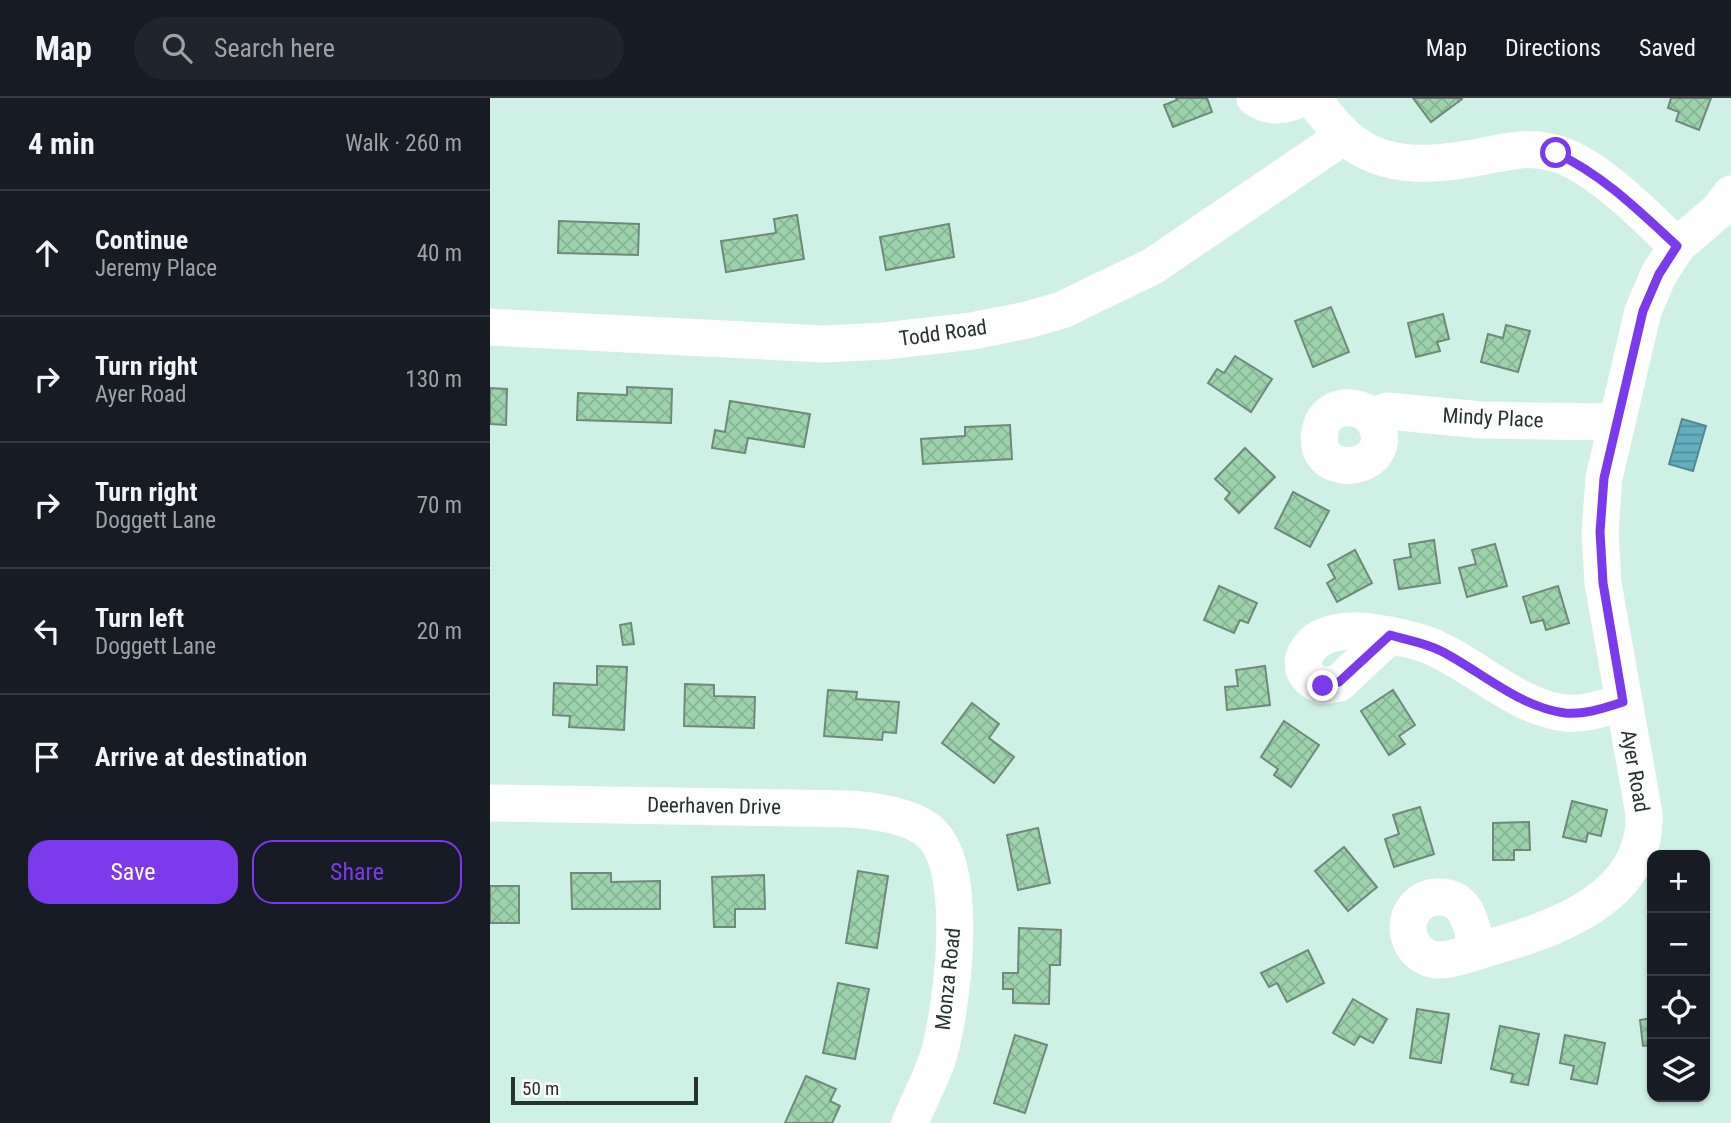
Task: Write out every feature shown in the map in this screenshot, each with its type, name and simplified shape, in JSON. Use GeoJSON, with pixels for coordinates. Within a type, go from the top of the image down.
{"type":"FeatureCollection","features":[{"type":"Feature","properties":{"kind":"street"},"geometry":{"type":"LineString","coordinates":[[1255,98],[1271,105],[1284,105],[1300,98]]}},
{"type":"Feature","properties":{"kind":"street"},"geometry":{"type":"LineString","coordinates":[[1311,98],[1344,136],[1359,148],[1395,162],[1425,164],[1530,149],[1556,153],[1581,164],[1618,192],[1677,246]]}},
{"type":"Feature","properties":{"kind":"street","name":"Todd Road"},"geometry":{"type":"LineString","coordinates":[[490,327],[823,344],[885,341],[972,331],[1062,310],[1153,266],[1344,136]]}},
{"type":"Feature","properties":{"kind":"street","name":"Ayer Road"},"geometry":{"type":"LineString","coordinates":[[1477,951],[1557,926],[1588,909],[1630,869],[1643,844],[1644,814],[1603,583],[1600,532],[1604,478],[1643,311],[1659,274],[1677,246],[1719,210],[1731,194]]}},
{"type":"Feature","properties":{"kind":"street","name":"Mindy Place"},"geometry":{"type":"LineString","coordinates":[[1371,416],[1388,411],[1481,420],[1615,422]]}},
{"type":"Feature","properties":{"kind":"street"},"geometry":{"type":"LineString","coordinates":[[1390,635],[1440,650],[1523,700],[1545,709],[1567,713],[1591,712],[1623,702]]}},
{"type":"Feature","properties":{"kind":"street","name":"Deerhaven Drive"},"geometry":{"type":"LineString","coordinates":[[490,803],[852,808],[877,811],[907,820],[932,834]]}},
{"type":"Feature","properties":{"kind":"street","name":"Monza Road"},"geometry":{"type":"LineString","coordinates":[[910,1123],[938,1055],[950,1006],[955,917],[953,887],[946,858],[932,834]]}},
{"type":"Feature","properties":{"kind":"water"},"geometry":{"type":"Polygon","coordinates":[[[1682,419],[1706,426],[1693,471],[1669,464],[1682,419]]]}},
{"type":"Feature","properties":{"kind":"building"},"geometry":{"type":"Polygon","coordinates":[[[1176,98],[1207,98],[1212,112],[1173,127],[1164,105],[1177,100],[1176,98]]]}},
{"type":"Feature","properties":{"kind":"building"},"geometry":{"type":"Polygon","coordinates":[[[1413,98],[1462,98],[1462,99],[1431,122],[1413,98]]]}},
{"type":"Feature","properties":{"kind":"building"},"geometry":{"type":"Polygon","coordinates":[[[1671,98],[1711,98],[1699,130],[1676,121],[1679,112],[1668,108],[1671,98]]]}},
{"type":"Feature","properties":{"kind":"building"},"geometry":{"type":"Polygon","coordinates":[[[797,215],[804,259],[726,272],[721,241],[776,233],[774,219],[797,215]]]}},
{"type":"Feature","properties":{"kind":"building"},"geometry":{"type":"Polygon","coordinates":[[[559,221],[639,224],[638,255],[558,253],[559,221]]]}},
{"type":"Feature","properties":{"kind":"building"},"geometry":{"type":"Polygon","coordinates":[[[949,224],[954,257],[886,270],[880,237],[949,224]]]}},
{"type":"Feature","properties":{"kind":"building"},"geometry":{"type":"Polygon","coordinates":[[[1331,307],[1349,352],[1313,367],[1295,321],[1331,307]]]}},
{"type":"Feature","properties":{"kind":"building"},"geometry":{"type":"Polygon","coordinates":[[[1443,314],[1449,339],[1437,342],[1440,351],[1416,357],[1408,323],[1443,314]]]}},
{"type":"Feature","properties":{"kind":"building"},"geometry":{"type":"Polygon","coordinates":[[[1506,325],[1530,331],[1518,372],[1481,362],[1488,334],[1503,338],[1506,325]]]}},
{"type":"Feature","properties":{"kind":"building"},"geometry":{"type":"Polygon","coordinates":[[[1235,356],[1272,379],[1251,412],[1208,383],[1217,369],[1224,373],[1235,356]]]}},
{"type":"Feature","properties":{"kind":"building"},"geometry":{"type":"Polygon","coordinates":[[[627,387],[672,389],[671,423],[577,420],[578,393],[627,395],[627,387]]]}},
{"type":"Feature","properties":{"kind":"building"},"geometry":{"type":"Polygon","coordinates":[[[490,388],[507,389],[506,425],[490,424],[490,388]]]}},
{"type":"Feature","properties":{"kind":"building"},"geometry":{"type":"Polygon","coordinates":[[[730,401],[810,414],[804,447],[748,438],[745,453],[712,448],[715,430],[725,432],[730,401]]]}},
{"type":"Feature","properties":{"kind":"building"},"geometry":{"type":"Polygon","coordinates":[[[1010,425],[1012,459],[923,464],[921,439],[965,436],[965,427],[1010,425]]]}},
{"type":"Feature","properties":{"kind":"building"},"geometry":{"type":"Polygon","coordinates":[[[1245,448],[1275,477],[1239,513],[1225,499],[1230,493],[1215,479],[1245,448]]]}},
{"type":"Feature","properties":{"kind":"building"},"geometry":{"type":"Polygon","coordinates":[[[1293,492],[1329,511],[1310,547],[1275,528],[1293,492]]]}},
{"type":"Feature","properties":{"kind":"building"},"geometry":{"type":"Polygon","coordinates":[[[1434,540],[1440,583],[1399,589],[1394,560],[1411,557],[1409,544],[1434,540]]]}},
{"type":"Feature","properties":{"kind":"building"},"geometry":{"type":"Polygon","coordinates":[[[1495,544],[1507,586],[1467,597],[1459,568],[1476,564],[1472,550],[1495,544]]]}},
{"type":"Feature","properties":{"kind":"building"},"geometry":{"type":"Polygon","coordinates":[[[1355,550],[1372,583],[1337,602],[1327,583],[1335,578],[1328,565],[1355,550]]]}},
{"type":"Feature","properties":{"kind":"building"},"geometry":{"type":"Polygon","coordinates":[[[1219,586],[1257,603],[1248,623],[1240,620],[1234,633],[1204,620],[1219,586]]]}},
{"type":"Feature","properties":{"kind":"building"},"geometry":{"type":"Polygon","coordinates":[[[1558,586],[1569,623],[1546,630],[1543,620],[1531,623],[1523,597],[1558,586]]]}},
{"type":"Feature","properties":{"kind":"building"},"geometry":{"type":"Polygon","coordinates":[[[631,623],[634,644],[623,645],[620,625],[631,623]]]}},
{"type":"Feature","properties":{"kind":"building"},"geometry":{"type":"Polygon","coordinates":[[[597,666],[627,667],[624,730],[569,727],[570,716],[553,715],[554,683],[597,685],[597,666]]]}},
{"type":"Feature","properties":{"kind":"building"},"geometry":{"type":"Polygon","coordinates":[[[1265,666],[1270,705],[1227,710],[1225,687],[1238,686],[1236,670],[1265,666]]]}},
{"type":"Feature","properties":{"kind":"building"},"geometry":{"type":"Polygon","coordinates":[[[685,684],[714,685],[714,696],[755,697],[754,728],[684,726],[685,684]]]}},
{"type":"Feature","properties":{"kind":"building"},"geometry":{"type":"Polygon","coordinates":[[[828,690],[857,692],[856,699],[899,702],[896,733],[883,732],[882,740],[824,736],[828,690]]]}},
{"type":"Feature","properties":{"kind":"building"},"geometry":{"type":"Polygon","coordinates":[[[1393,690],[1415,725],[1399,736],[1405,744],[1389,755],[1361,711],[1393,690]]]}},
{"type":"Feature","properties":{"kind":"building"},"geometry":{"type":"Polygon","coordinates":[[[972,703],[999,724],[989,738],[1014,757],[994,783],[942,743],[972,703]]]}},
{"type":"Feature","properties":{"kind":"building"},"geometry":{"type":"Polygon","coordinates":[[[1284,721],[1319,745],[1291,787],[1274,775],[1278,769],[1261,757],[1284,721]]]}},
{"type":"Feature","properties":{"kind":"building"},"geometry":{"type":"Polygon","coordinates":[[[1572,801],[1607,810],[1601,836],[1588,833],[1586,842],[1563,837],[1572,801]]]}},
{"type":"Feature","properties":{"kind":"building"},"geometry":{"type":"Polygon","coordinates":[[[1420,807],[1434,854],[1394,867],[1385,839],[1399,834],[1393,815],[1420,807]]]}},
{"type":"Feature","properties":{"kind":"building"},"geometry":{"type":"Polygon","coordinates":[[[1529,822],[1530,850],[1514,850],[1514,860],[1493,860],[1493,823],[1529,822]]]}},
{"type":"Feature","properties":{"kind":"building"},"geometry":{"type":"Polygon","coordinates":[[[1038,828],[1050,883],[1018,890],[1007,835],[1038,828]]]}},
{"type":"Feature","properties":{"kind":"building"},"geometry":{"type":"Polygon","coordinates":[[[1344,847],[1377,887],[1348,911],[1315,871],[1344,847]]]}},
{"type":"Feature","properties":{"kind":"building"},"geometry":{"type":"Polygon","coordinates":[[[858,871],[888,876],[877,948],[846,943],[858,871]]]}},
{"type":"Feature","properties":{"kind":"building"},"geometry":{"type":"Polygon","coordinates":[[[571,873],[611,873],[611,882],[660,881],[660,909],[572,909],[571,873]]]}},
{"type":"Feature","properties":{"kind":"building"},"geometry":{"type":"Polygon","coordinates":[[[764,875],[765,909],[735,909],[735,927],[714,927],[712,877],[764,875]]]}},
{"type":"Feature","properties":{"kind":"building"},"geometry":{"type":"Polygon","coordinates":[[[490,886],[519,886],[519,923],[490,923],[490,886]]]}},
{"type":"Feature","properties":{"kind":"building"},"geometry":{"type":"Polygon","coordinates":[[[1019,928],[1061,930],[1060,965],[1050,965],[1049,1004],[1013,1003],[1013,989],[1003,989],[1003,973],[1018,973],[1019,928]]]}},
{"type":"Feature","properties":{"kind":"building"},"geometry":{"type":"Polygon","coordinates":[[[1308,950],[1324,983],[1287,1002],[1277,983],[1269,987],[1261,973],[1308,950]]]}},
{"type":"Feature","properties":{"kind":"building"},"geometry":{"type":"Polygon","coordinates":[[[838,983],[869,989],[855,1059],[823,1053],[838,983]]]}},
{"type":"Feature","properties":{"kind":"building"},"geometry":{"type":"Polygon","coordinates":[[[1353,999],[1387,1019],[1373,1043],[1360,1036],[1354,1045],[1333,1033],[1353,999]]]}},
{"type":"Feature","properties":{"kind":"building"},"geometry":{"type":"Polygon","coordinates":[[[1417,1009],[1449,1014],[1441,1063],[1410,1058],[1417,1009]]]}},
{"type":"Feature","properties":{"kind":"building"},"geometry":{"type":"Polygon","coordinates":[[[1647,1019],[1647,1046],[1643,1046],[1640,1020],[1647,1019]]]}},
{"type":"Feature","properties":{"kind":"building"},"geometry":{"type":"Polygon","coordinates":[[[1500,1026],[1539,1034],[1528,1085],[1511,1082],[1513,1074],[1491,1069],[1500,1026]]]}},
{"type":"Feature","properties":{"kind":"building"},"geometry":{"type":"Polygon","coordinates":[[[1015,1035],[1047,1045],[1025,1113],[994,1103],[1015,1035]]]}},
{"type":"Feature","properties":{"kind":"building"},"geometry":{"type":"Polygon","coordinates":[[[1565,1035],[1605,1043],[1597,1084],[1571,1079],[1574,1066],[1560,1063],[1565,1035]]]}},
{"type":"Feature","properties":{"kind":"building"},"geometry":{"type":"Polygon","coordinates":[[[806,1076],[836,1089],[830,1101],[840,1106],[832,1123],[785,1123],[806,1076]]]}},
{"type":"Feature","properties":{"kind":"route"},"geometry":{"type":"LineString","coordinates":[[1323,686],[1339,682],[1390,635],[1440,650],[1523,700],[1545,709],[1567,713],[1591,712],[1623,702],[1603,583],[1600,532],[1604,478],[1643,311],[1659,274],[1677,246],[1618,192],[1581,164],[1556,153]]}}]}
